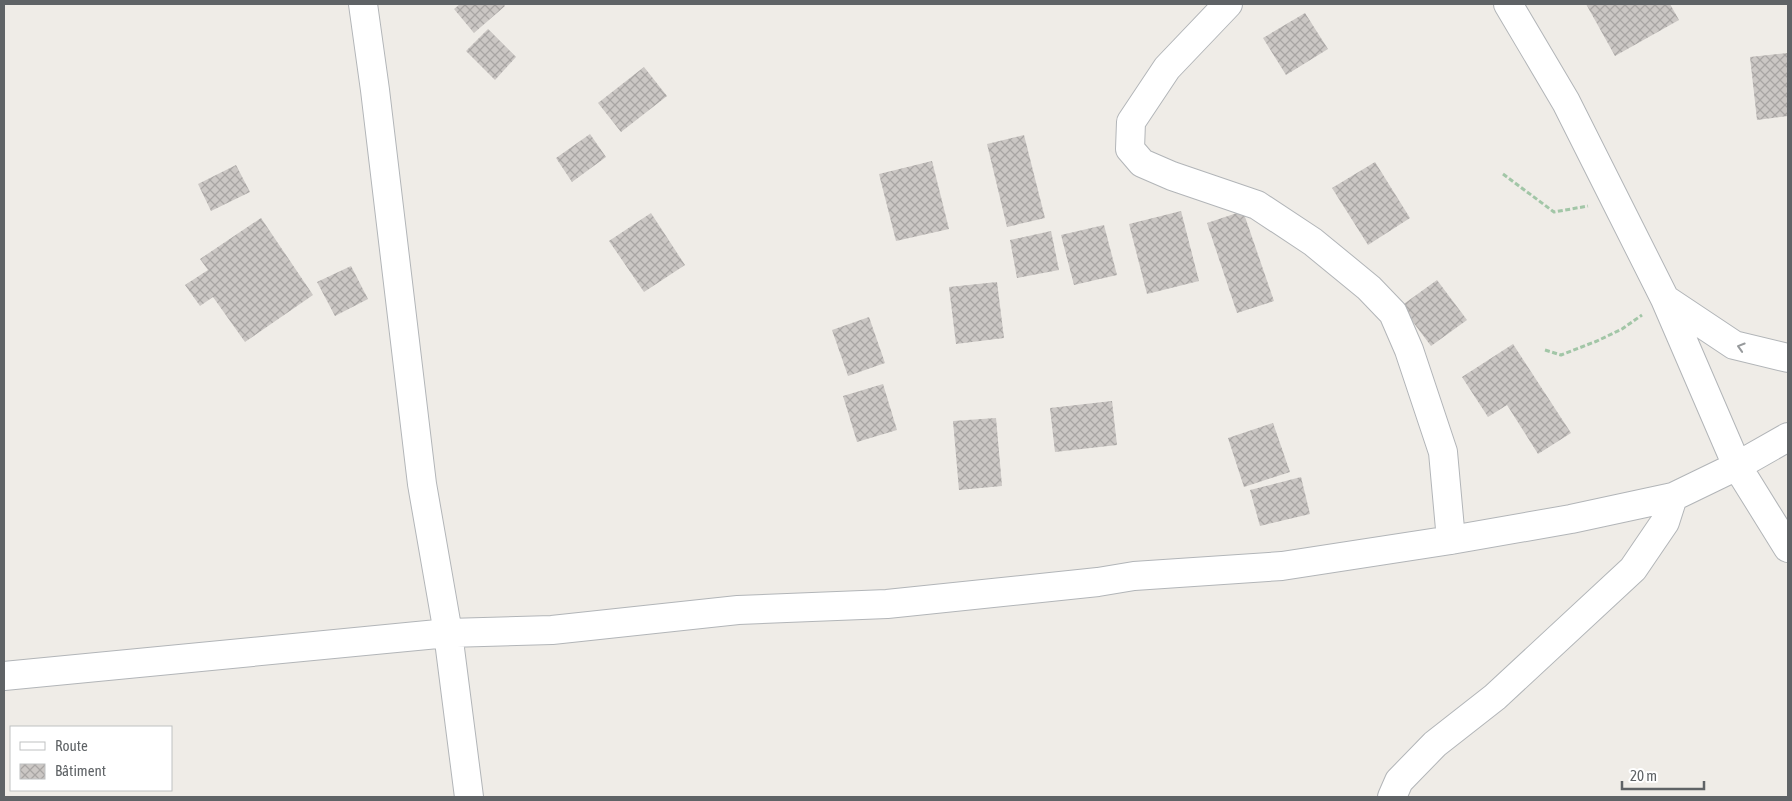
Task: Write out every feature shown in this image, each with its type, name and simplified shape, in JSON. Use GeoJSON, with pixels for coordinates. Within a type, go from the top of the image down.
{"type":"FeatureCollection","features":[{"type":"Feature","properties":{"kind":"street"},"geometry":{"type":"LineString","coordinates":[[363,4],[422,484],[448,633],[468,796]]}},
{"type":"Feature","properties":{"kind":"street"},"geometry":{"type":"LineString","coordinates":[[1228,4],[1167,68],[1146,99],[1131,122],[1130,149],[1142,163],[1172,176],[1257,205],[1313,242],[1369,288],[1393,313],[1409,350],[1443,452],[1451,540]]}},
{"type":"Feature","properties":{"kind":"street"},"geometry":{"type":"LineString","coordinates":[[1508,4],[1566,102],[1665,299],[1737,466],[1788,548]]}},
{"type":"Feature","properties":{"kind":"street"},"geometry":{"type":"LineString","coordinates":[[1665,299],[1734,345],[1788,358]]}},
{"type":"Feature","properties":{"kind":"street"},"geometry":{"type":"LineString","coordinates":[[4,676],[448,633],[552,630],[738,610],[887,604],[1098,582],[1134,576],[1282,566],[1571,519],[1673,497],[1737,466],[1788,437]]}},
{"type":"Feature","properties":{"kind":"street"},"geometry":{"type":"LineString","coordinates":[[1392,797],[1399,780],[1435,744],[1495,697],[1633,569],[1666,522],[1673,497]]}},
{"type":"Feature","properties":{"kind":"path"},"geometry":{"type":"LineString","coordinates":[[1504,174],[1554,212],[1615,200]]}},
{"type":"Feature","properties":{"kind":"path"},"geometry":{"type":"LineString","coordinates":[[1545,350],[1561,355],[1597,342],[1622,329],[1665,299]]}},
{"type":"Feature","properties":{"kind":"building"},"geometry":{"type":"Polygon","coordinates":[[[460,4],[503,4],[505,6],[474,33],[454,9],[460,4]]]}},
{"type":"Feature","properties":{"kind":"building"},"geometry":{"type":"Polygon","coordinates":[[[1586,4],[1670,4],[1679,20],[1615,56],[1586,4]]]}},
{"type":"Feature","properties":{"kind":"building"},"geometry":{"type":"Polygon","coordinates":[[[1305,13],[1328,49],[1286,75],[1263,38],[1305,13]]]}},
{"type":"Feature","properties":{"kind":"building"},"geometry":{"type":"Polygon","coordinates":[[[488,29],[516,57],[495,80],[466,51],[488,29]]]}},
{"type":"Feature","properties":{"kind":"building"},"geometry":{"type":"Polygon","coordinates":[[[1788,53],[1788,116],[1757,120],[1750,57],[1788,53]]]}},
{"type":"Feature","properties":{"kind":"building"},"geometry":{"type":"Polygon","coordinates":[[[644,67],[667,96],[621,132],[598,103],[644,67]]]}},
{"type":"Feature","properties":{"kind":"building"},"geometry":{"type":"Polygon","coordinates":[[[590,134],[606,157],[572,182],[556,158],[590,134]]]}},
{"type":"Feature","properties":{"kind":"building"},"geometry":{"type":"Polygon","coordinates":[[[1024,135],[1045,218],[1007,227],[987,144],[1024,135]]]}},
{"type":"Feature","properties":{"kind":"building"},"geometry":{"type":"Polygon","coordinates":[[[932,161],[949,229],[896,241],[879,174],[932,161]]]}},
{"type":"Feature","properties":{"kind":"building"},"geometry":{"type":"Polygon","coordinates":[[[1375,162],[1410,218],[1368,245],[1332,188],[1375,162]]]}},
{"type":"Feature","properties":{"kind":"building"},"geometry":{"type":"Polygon","coordinates":[[[236,165],[250,192],[211,211],[198,184],[236,165]]]}},
{"type":"Feature","properties":{"kind":"building"},"geometry":{"type":"Polygon","coordinates":[[[1181,211],[1199,281],[1147,294],[1129,224],[1181,211]]]}},
{"type":"Feature","properties":{"kind":"building"},"geometry":{"type":"Polygon","coordinates":[[[1243,211],[1274,301],[1237,313],[1207,223],[1243,211]]]}},
{"type":"Feature","properties":{"kind":"building"},"geometry":{"type":"Polygon","coordinates":[[[651,213],[685,265],[644,292],[609,241],[651,213]]]}},
{"type":"Feature","properties":{"kind":"building"},"geometry":{"type":"Polygon","coordinates":[[[261,218],[313,295],[245,342],[213,297],[200,306],[185,285],[208,270],[200,259],[261,218]]]}},
{"type":"Feature","properties":{"kind":"building"},"geometry":{"type":"Polygon","coordinates":[[[1104,225],[1117,275],[1074,285],[1061,235],[1104,225]]]}},
{"type":"Feature","properties":{"kind":"building"},"geometry":{"type":"Polygon","coordinates":[[[1051,231],[1059,270],[1017,278],[1010,240],[1051,231]]]}},
{"type":"Feature","properties":{"kind":"building"},"geometry":{"type":"Polygon","coordinates":[[[351,266],[368,299],[335,316],[317,282],[351,266]]]}},
{"type":"Feature","properties":{"kind":"building"},"geometry":{"type":"Polygon","coordinates":[[[1437,280],[1467,320],[1431,346],[1401,306],[1437,280]]]}},
{"type":"Feature","properties":{"kind":"building"},"geometry":{"type":"Polygon","coordinates":[[[997,282],[1004,338],[956,344],[949,287],[997,282]]]}},
{"type":"Feature","properties":{"kind":"building"},"geometry":{"type":"Polygon","coordinates":[[[869,317],[885,363],[848,376],[832,330],[869,317]]]}},
{"type":"Feature","properties":{"kind":"building"},"geometry":{"type":"Polygon","coordinates":[[[1513,344],[1571,433],[1538,454],[1507,405],[1488,417],[1462,377],[1513,344]]]}},
{"type":"Feature","properties":{"kind":"building"},"geometry":{"type":"Polygon","coordinates":[[[883,384],[897,430],[857,442],[843,396],[883,384]]]}},
{"type":"Feature","properties":{"kind":"building"},"geometry":{"type":"Polygon","coordinates":[[[1112,401],[1117,445],[1055,452],[1050,408],[1112,401]]]}},
{"type":"Feature","properties":{"kind":"building"},"geometry":{"type":"Polygon","coordinates":[[[996,418],[1002,486],[959,490],[953,421],[996,418]]]}},
{"type":"Feature","properties":{"kind":"building"},"geometry":{"type":"Polygon","coordinates":[[[1273,423],[1290,472],[1244,487],[1228,438],[1273,423]]]}},
{"type":"Feature","properties":{"kind":"building"},"geometry":{"type":"Polygon","coordinates":[[[1301,477],[1310,514],[1260,526],[1250,490],[1301,477]]]}}]}
